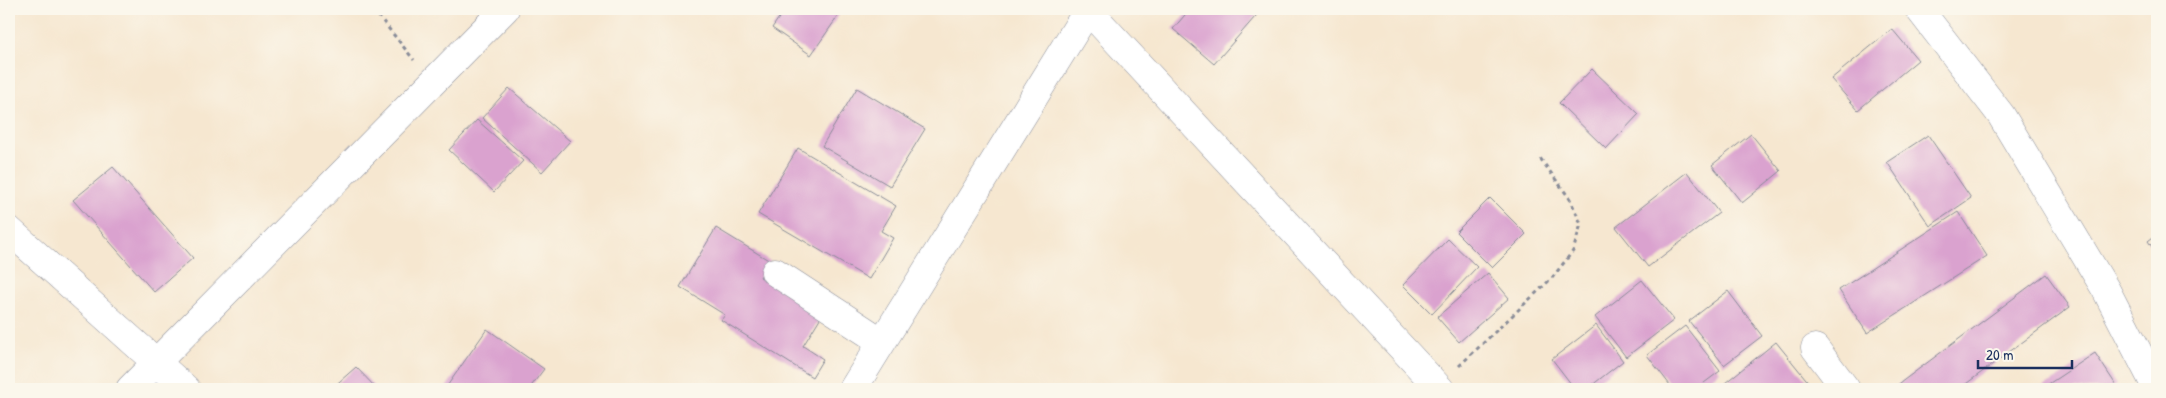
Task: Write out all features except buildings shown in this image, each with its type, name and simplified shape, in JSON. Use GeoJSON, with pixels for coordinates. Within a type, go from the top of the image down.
{"type":"FeatureCollection","features":[{"type":"Feature","properties":{"kind":"street"},"geometry":{"type":"LineString","coordinates":[[130,389],[505,9]]}},
{"type":"Feature","properties":{"kind":"street"},"geometry":{"type":"LineString","coordinates":[[853,389],[1087,9],[1439,388]]}},
{"type":"Feature","properties":{"kind":"street"},"geometry":{"type":"LineString","coordinates":[[1919,9],[2002,115],[2106,290],[2157,389]]}},
{"type":"Feature","properties":{"kind":"street"},"geometry":{"type":"LineString","coordinates":[[9,230],[186,389]]}},
{"type":"Feature","properties":{"kind":"street"},"geometry":{"type":"LineString","coordinates":[[775,272],[882,342]]}},
{"type":"Feature","properties":{"kind":"street"},"geometry":{"type":"LineString","coordinates":[[1815,348],[1846,389]]}},
{"type":"Feature","properties":{"kind":"path"},"geometry":{"type":"LineString","coordinates":[[373,9],[432,82]]}},
{"type":"Feature","properties":{"kind":"path"},"geometry":{"type":"LineString","coordinates":[[1439,388],[1552,278],[1573,251],[1581,224],[1570,199],[1540,158]]}}]}
